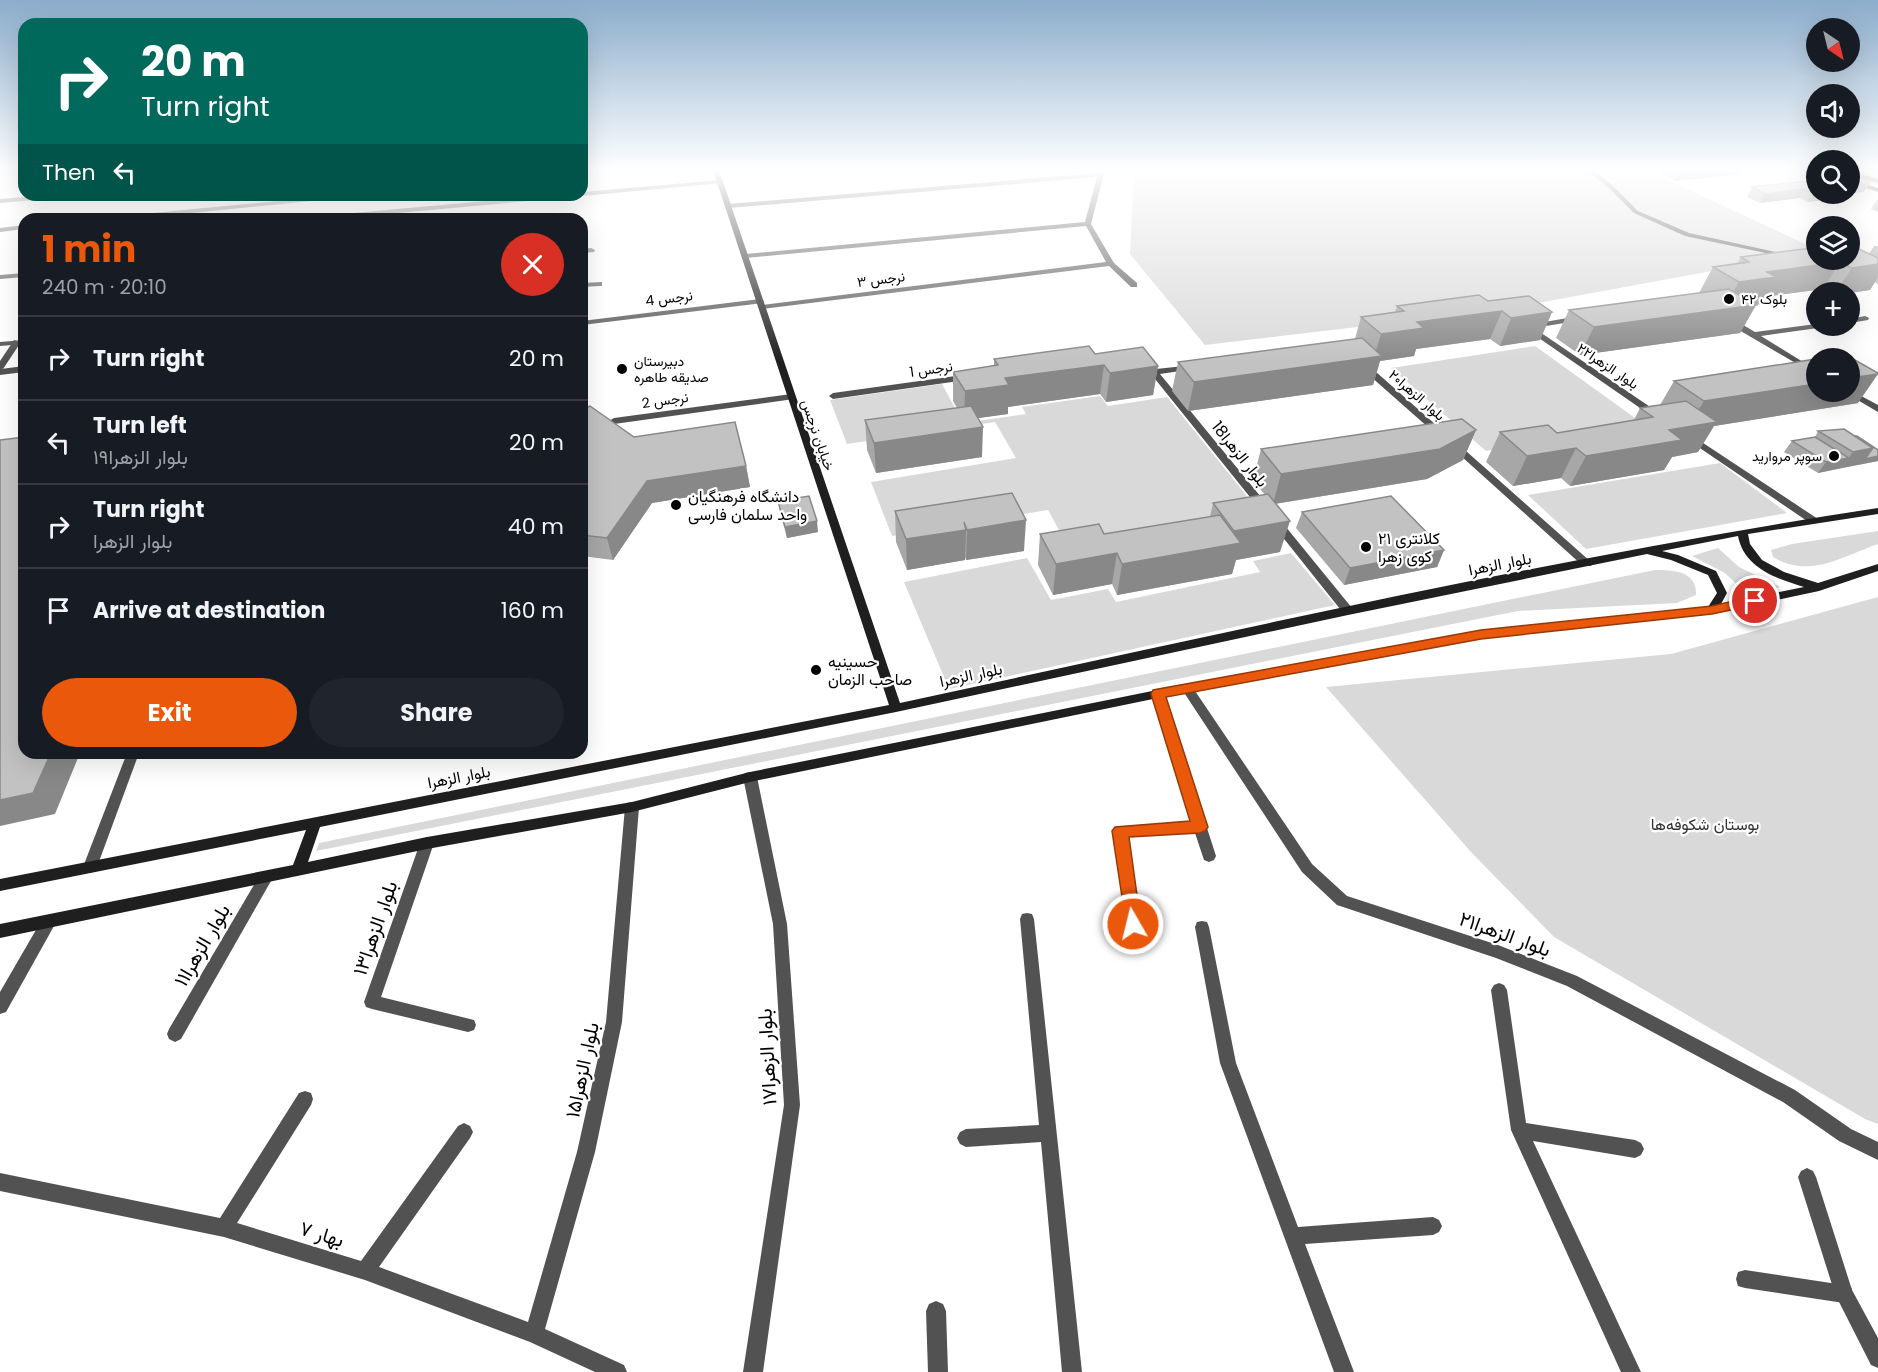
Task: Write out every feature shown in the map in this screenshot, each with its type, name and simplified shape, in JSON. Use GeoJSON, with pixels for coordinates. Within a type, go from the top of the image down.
{"type":"FeatureCollection","features":[{"type":"Feature","properties":{"kind":"main road","name":"خیابان نرجس"},"geometry":{"type":"LineString","coordinates":[[738,234],[896,708]]}},
{"type":"Feature","properties":{"kind":"main road","name":"بلوار الزهرا"},"geometry":{"type":"LineString","coordinates":[[0,885],[896,708],[1348,610],[1742,532],[1878,511]]}},
{"type":"Feature","properties":{"kind":"main road"},"geometry":{"type":"LineString","coordinates":[[1742,532],[1743,543],[1760,564],[1786,577],[1819,587]]}},
{"type":"Feature","properties":{"kind":"main road"},"geometry":{"type":"LineString","coordinates":[[1645,551],[1674,557],[1712,573],[1722,593],[1712,610]]}},
{"type":"Feature","properties":{"kind":"main road"},"geometry":{"type":"LineString","coordinates":[[0,931],[427,843],[632,807],[750,777],[1187,688],[1481,634],[1712,610],[1819,587],[1878,567]]}},
{"type":"Feature","properties":{"kind":"main road"},"geometry":{"type":"LineString","coordinates":[[297,871],[315,823]]}},
{"type":"Feature","properties":{"kind":"street"},"geometry":{"type":"LineString","coordinates":[[745,256],[981,234]]}},
{"type":"Feature","properties":{"kind":"street"},"geometry":{"type":"LineString","coordinates":[[1094,234],[1111,264],[1134,285]]}},
{"type":"Feature","properties":{"kind":"street"},"geometry":{"type":"LineString","coordinates":[[1685,234],[1798,257]]}},
{"type":"Feature","properties":{"kind":"street","name":"نرجس ۳"},"geometry":{"type":"LineString","coordinates":[[761,304],[1111,264]]}},
{"type":"Feature","properties":{"kind":"street"},"geometry":{"type":"LineString","coordinates":[[0,277],[18,275]]}},
{"type":"Feature","properties":{"kind":"street"},"geometry":{"type":"LineString","coordinates":[[588,285],[599,284]]}},
{"type":"Feature","properties":{"kind":"street","name":"4 نرجس"},"geometry":{"type":"LineString","coordinates":[[588,322],[761,304]]}},
{"type":"Feature","properties":{"kind":"street","name":"بلوار الزهرا۲۲"},"geometry":{"type":"LineString","coordinates":[[1586,317],[1527,327],[1665,421]]}},
{"type":"Feature","properties":{"kind":"street"},"geometry":{"type":"LineString","coordinates":[[1723,317],[1806,367]]}},
{"type":"Feature","properties":{"kind":"street"},"geometry":{"type":"LineString","coordinates":[[1860,319],[1865,318]]}},
{"type":"Feature","properties":{"kind":"street"},"geometry":{"type":"LineString","coordinates":[[1754,335],[1806,328]]}},
{"type":"Feature","properties":{"kind":"street"},"geometry":{"type":"LineString","coordinates":[[0,344],[18,342]]}},
{"type":"Feature","properties":{"kind":"street"},"geometry":{"type":"LineString","coordinates":[[0,370],[18,345]]}},
{"type":"Feature","properties":{"kind":"street","name":"18بلوار الزهرا"},"geometry":{"type":"LineString","coordinates":[[1140,354],[1348,610]]}},
{"type":"Feature","properties":{"kind":"street","name":"بلوار الزهرا۲۰"},"geometry":{"type":"LineString","coordinates":[[1357,360],[1587,564]]}},
{"type":"Feature","properties":{"kind":"street"},"geometry":{"type":"LineString","coordinates":[[1154,372],[1201,366]]}},
{"type":"Feature","properties":{"kind":"street"},"geometry":{"type":"LineString","coordinates":[[0,370],[18,369]]}},
{"type":"Feature","properties":{"kind":"street","name":"1 نرجس"},"geometry":{"type":"LineString","coordinates":[[832,396],[974,377]]}},
{"type":"Feature","properties":{"kind":"street","name":"2 نرجس"},"geometry":{"type":"LineString","coordinates":[[614,421],[791,397]]}},
{"type":"Feature","properties":{"kind":"street"},"geometry":{"type":"LineString","coordinates":[[1860,399],[1878,410]]}},
{"type":"Feature","properties":{"kind":"street"},"geometry":{"type":"LineString","coordinates":[[1685,435],[1814,521]]}},
{"type":"Feature","properties":{"kind":"street","name":"بلوار الزهرا۲۱"},"geometry":{"type":"LineString","coordinates":[[1187,688],[1307,868],[1342,901],[1498,952],[1572,981],[1789,1096],[1845,1135],[1878,1151]]}},
{"type":"Feature","properties":{"kind":"street"},"geometry":{"type":"LineString","coordinates":[[1158,694],[1209,856]]}},
{"type":"Feature","properties":{"kind":"street"},"geometry":{"type":"LineString","coordinates":[[90,867],[131,759]]}},
{"type":"Feature","properties":{"kind":"street","name":"بلوار الزهرا۱۷"},"geometry":{"type":"LineString","coordinates":[[750,777],[780,924],[792,1105],[753,1372]]}},
{"type":"Feature","properties":{"kind":"street","name":"بلوار الزهرا۱۵"},"geometry":{"type":"LineString","coordinates":[[534,1334],[586,1152],[614,1022],[632,807]]}},
{"type":"Feature","properties":{"kind":"street"},"geometry":{"type":"LineString","coordinates":[[1133,924],[1120,831],[1200,827]]}},
{"type":"Feature","properties":{"kind":"street","name":"بلوار الزهرا۱۳"},"geometry":{"type":"LineString","coordinates":[[427,843],[372,1002],[468,1025]]}},
{"type":"Feature","properties":{"kind":"street","name":"بلوار الزهرا۱۱"},"geometry":{"type":"LineString","coordinates":[[175,1034],[266,877]]}},
{"type":"Feature","properties":{"kind":"street"},"geometry":{"type":"LineString","coordinates":[[1027,919],[1072,1372]]}},
{"type":"Feature","properties":{"kind":"street"},"geometry":{"type":"LineString","coordinates":[[0,1006],[49,921]]}},
{"type":"Feature","properties":{"kind":"street"},"geometry":{"type":"LineString","coordinates":[[1202,927],[1228,1063],[1344,1372]]}},
{"type":"Feature","properties":{"kind":"street"},"geometry":{"type":"LineString","coordinates":[[1499,990],[1519,1130],[1631,1372]]}},
{"type":"Feature","properties":{"kind":"street"},"geometry":{"type":"LineString","coordinates":[[224,1228],[305,1099]]}},
{"type":"Feature","properties":{"kind":"street"},"geometry":{"type":"LineString","coordinates":[[1519,1130],[1635,1149]]}},
{"type":"Feature","properties":{"kind":"street"},"geometry":{"type":"LineString","coordinates":[[365,1270],[464,1132]]}},
{"type":"Feature","properties":{"kind":"street"},"geometry":{"type":"LineString","coordinates":[[966,1138],[1047,1133]]}},
{"type":"Feature","properties":{"kind":"street"},"geometry":{"type":"LineString","coordinates":[[1807,1177],[1844,1294],[1878,1358]]}},
{"type":"Feature","properties":{"kind":"street","name":"بهار ۷"},"geometry":{"type":"LineString","coordinates":[[0,1182],[224,1228],[365,1270],[534,1334],[618,1372]]}},
{"type":"Feature","properties":{"kind":"street"},"geometry":{"type":"LineString","coordinates":[[1293,1236],[1433,1226]]}},
{"type":"Feature","properties":{"kind":"street"},"geometry":{"type":"LineString","coordinates":[[1745,1279],[1844,1294]]}},
{"type":"Feature","properties":{"kind":"street"},"geometry":{"type":"LineString","coordinates":[[936,1311],[938,1372]]}},
{"type":"Feature","properties":{"kind":"green space"},"geometry":{"type":"Polygon","coordinates":[[[1131,234],[1784,234],[1806,244],[1806,254],[1494,311],[1205,345],[1130,254],[1131,234]]]}},
{"type":"Feature","properties":{"kind":"green space"},"geometry":{"type":"Polygon","coordinates":[[[1535,346],[1642,423],[1486,451],[1391,368],[1535,346]]]}},
{"type":"Feature","properties":{"kind":"green space"},"geometry":{"type":"Polygon","coordinates":[[[942,384],[963,423],[1026,414],[1022,407],[1100,396],[1108,406],[1167,397],[1263,516],[1071,552],[1048,510],[892,536],[871,482],[1016,458],[995,422],[847,444],[830,400],[942,384]]]}},
{"type":"Feature","properties":{"kind":"green space"},"geometry":{"type":"Polygon","coordinates":[[[1720,463],[1787,513],[1586,549],[1528,495],[1720,463]]]}},
{"type":"Feature","properties":{"kind":"green space"},"geometry":{"type":"Polygon","coordinates":[[[1878,531],[1878,544],[1825,564],[1799,566],[1786,563],[1773,557],[1771,550],[1792,544],[1878,531]]]}},
{"type":"Feature","properties":{"kind":"green space"},"geometry":{"type":"Polygon","coordinates":[[[1718,548],[1739,567],[1780,587],[1748,595],[1725,573],[1692,556],[1718,548]]]}},
{"type":"Feature","properties":{"kind":"green space"},"geometry":{"type":"Polygon","coordinates":[[[1291,553],[1335,605],[949,689],[904,582],[1027,558],[1051,600],[1108,589],[1116,602],[1260,572],[1253,561],[1291,553]]]}},
{"type":"Feature","properties":{"kind":"green space"},"geometry":{"type":"Polygon","coordinates":[[[1655,570],[1677,572],[1688,577],[1693,581],[1696,595],[1677,603],[1518,611],[316,851],[319,843],[1655,570]]]}},
{"type":"Feature","properties":{"kind":"green space","name":"بوستان شکوفه‌ها"},"geometry":{"type":"Polygon","coordinates":[[[1878,597],[1878,1124],[1865,1119],[1554,937],[1471,852],[1326,687],[1671,654],[1878,597]]]}},
{"type":"Feature","properties":{"kind":"building"},"geometry":{"type":"Polygon","coordinates":[[[1806,249],[1806,267],[1767,272],[1776,277],[1739,282],[1713,267],[1749,262],[1741,257],[1806,249]]]}},
{"type":"Feature","properties":{"kind":"building"},"geometry":{"type":"Polygon","coordinates":[[[1860,249],[1878,258],[1878,264],[1860,267],[1860,249]]]}},
{"type":"Feature","properties":{"kind":"building"},"geometry":{"type":"Polygon","coordinates":[[[1729,289],[1756,305],[1594,327],[1569,310],[1729,289]]]}},
{"type":"Feature","properties":{"kind":"building"},"geometry":{"type":"Polygon","coordinates":[[[1479,295],[1488,301],[1529,296],[1552,312],[1511,318],[1502,311],[1417,322],[1424,328],[1381,334],[1361,317],[1404,311],[1397,306],[1479,295]]]}},
{"type":"Feature","properties":{"kind":"building"},"geometry":{"type":"Polygon","coordinates":[[[1362,338],[1382,356],[1194,382],[1178,362],[1362,338]]]}},
{"type":"Feature","properties":{"kind":"building"},"geometry":{"type":"Polygon","coordinates":[[[1089,346],[1095,354],[1143,347],[1158,366],[1110,373],[1104,365],[1005,378],[1009,385],[965,391],[953,372],[998,365],[994,359],[1089,346]]]}},
{"type":"Feature","properties":{"kind":"building"},"geometry":{"type":"Polygon","coordinates":[[[1806,361],[1806,386],[1704,401],[1674,381],[1806,361]]]}},
{"type":"Feature","properties":{"kind":"building"},"geometry":{"type":"Polygon","coordinates":[[[1860,363],[1878,373],[1860,377],[1860,363]]]}},
{"type":"Feature","properties":{"kind":"building"},"geometry":{"type":"Polygon","coordinates":[[[1686,401],[1717,422],[1669,430],[1682,440],[1586,456],[1576,448],[1527,456],[1500,432],[1548,425],[1557,433],[1653,417],[1640,408],[1686,401]]]}},
{"type":"Feature","properties":{"kind":"building"},"geometry":{"type":"Polygon","coordinates":[[[590,406],[634,437],[735,422],[746,466],[647,481],[607,538],[588,536],[588,407],[590,406]]]}},
{"type":"Feature","properties":{"kind":"building"},"geometry":{"type":"Polygon","coordinates":[[[971,406],[983,427],[874,443],[865,420],[971,406]]]}},
{"type":"Feature","properties":{"kind":"building"},"geometry":{"type":"Polygon","coordinates":[[[1462,419],[1476,430],[1440,449],[1281,474],[1261,449],[1462,419]]]}},
{"type":"Feature","properties":{"kind":"building"},"geometry":{"type":"Polygon","coordinates":[[[1844,429],[1873,448],[1853,452],[1818,431],[1844,429]]]}},
{"type":"Feature","properties":{"kind":"building"},"geometry":{"type":"Polygon","coordinates":[[[1855,436],[1878,450],[1878,456],[1865,459],[1873,448],[1855,436]]]}},
{"type":"Feature","properties":{"kind":"building"},"geometry":{"type":"Polygon","coordinates":[[[1815,437],[1849,458],[1826,462],[1792,441],[1815,437]]]}},
{"type":"Feature","properties":{"kind":"building"},"geometry":{"type":"Polygon","coordinates":[[[18,438],[18,759],[48,759],[33,793],[0,800],[0,440],[18,438]]]}},
{"type":"Feature","properties":{"kind":"building"},"geometry":{"type":"Polygon","coordinates":[[[1012,493],[1026,520],[967,530],[964,522],[966,530],[906,539],[895,511],[1012,493]]]}},
{"type":"Feature","properties":{"kind":"building"},"geometry":{"type":"Polygon","coordinates":[[[1268,494],[1290,521],[1234,531],[1213,503],[1268,494]]]}},
{"type":"Feature","properties":{"kind":"building"},"geometry":{"type":"Polygon","coordinates":[[[809,496],[817,521],[785,527],[778,501],[809,496]]]}},
{"type":"Feature","properties":{"kind":"building","name":"کلانتری ۲۱ کوی زهرا"},"geometry":{"type":"Polygon","coordinates":[[[1391,496],[1444,550],[1350,568],[1302,512],[1391,496]]]}},
{"type":"Feature","properties":{"kind":"building"},"geometry":{"type":"Polygon","coordinates":[[[1220,515],[1241,543],[1122,564],[1117,553],[1056,564],[1040,534],[1099,524],[1104,534],[1220,515]]]}},
{"type":"Feature","properties":{"kind":"place","name":"بلوک ۴۲"},"geometry":{"type":"Point","coordinates":[1729,299]}},
{"type":"Feature","properties":{"kind":"place","name":"دبیرستان صدیقه طاهره"},"geometry":{"type":"Point","coordinates":[622,369]}},
{"type":"Feature","properties":{"kind":"place","name":"سوپر مروارید"},"geometry":{"type":"Point","coordinates":[1834,456]}},
{"type":"Feature","properties":{"kind":"place","name":"دانشگاه فرهنگیان واحد سلمان فارسی"},"geometry":{"type":"Point","coordinates":[676,505]}},
{"type":"Feature","properties":{"kind":"place","name":"کلانتری ۲۱ کوی زهرا"},"geometry":{"type":"Point","coordinates":[1366,547]}},
{"type":"Feature","properties":{"kind":"place","name":"حسینیه صاحب الزمان"},"geometry":{"type":"Point","coordinates":[816,670]}},
{"type":"Feature","properties":{"kind":"route"},"geometry":{"type":"LineString","coordinates":[[1133,924],[1120,831],[1200,827],[1158,694],[1481,634],[1712,610],[1755,601]]}}]}
